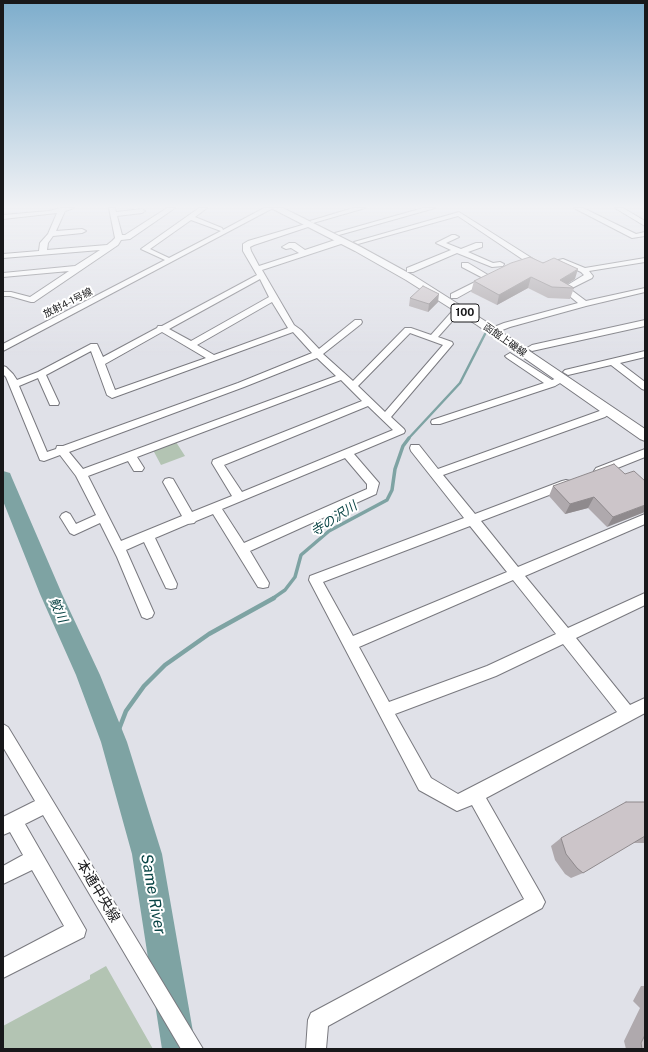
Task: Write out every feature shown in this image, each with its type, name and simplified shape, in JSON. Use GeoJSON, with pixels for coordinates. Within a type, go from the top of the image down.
{"type":"FeatureCollection","features":[{"type":"Feature","properties":{"kind":"main road","name":"函館上磯線"},"geometry":{"type":"LineString","coordinates":[[374,257],[459,309],[532,348],[561,378],[645,425]]}},
{"type":"Feature","properties":{"kind":"main road","name":"函館上磯線"},"geometry":{"type":"LineString","coordinates":[[386,257],[454,296],[561,378],[645,436]]}},
{"type":"Feature","properties":{"kind":"street"},"geometry":{"type":"LineString","coordinates":[[3,294],[11,294],[31,300],[94,257]]}},
{"type":"Feature","properties":{"kind":"street","name":"放射4-1号線"},"geometry":{"type":"LineString","coordinates":[[3,348],[176,257]]}},
{"type":"Feature","properties":{"kind":"street"},"geometry":{"type":"LineString","coordinates":[[118,548],[190,520],[400,431],[341,377],[291,327],[250,257]]}},
{"type":"Feature","properties":{"kind":"street"},"geometry":{"type":"LineString","coordinates":[[101,362],[258,272],[294,257]]}},
{"type":"Feature","properties":{"kind":"street"},"geometry":{"type":"LineString","coordinates":[[410,270],[444,257]]}},
{"type":"Feature","properties":{"kind":"street"},"geometry":{"type":"LineString","coordinates":[[474,257],[492,265],[500,264]]}},
{"type":"Feature","properties":{"kind":"street"},"geometry":{"type":"LineString","coordinates":[[525,257],[540,267],[563,261],[584,270],[589,276],[566,289],[584,304]]}},
{"type":"Feature","properties":{"kind":"street"},"geometry":{"type":"LineString","coordinates":[[584,270],[645,260]]}},
{"type":"Feature","properties":{"kind":"street"},"geometry":{"type":"LineString","coordinates":[[454,296],[489,278],[465,265]]}},
{"type":"Feature","properties":{"kind":"street"},"geometry":{"type":"LineString","coordinates":[[3,275],[77,269]]}},
{"type":"Feature","properties":{"kind":"street"},"geometry":{"type":"LineString","coordinates":[[496,329],[584,304],[645,290]]}},
{"type":"Feature","properties":{"kind":"street"},"geometry":{"type":"LineString","coordinates":[[191,345],[273,298]]}},
{"type":"Feature","properties":{"kind":"street"},"geometry":{"type":"LineString","coordinates":[[433,338],[459,309]]}},
{"type":"Feature","properties":{"kind":"street"},"geometry":{"type":"LineString","coordinates":[[3,369],[10,376],[44,457],[61,449],[242,385],[318,354],[358,322]]}},
{"type":"Feature","properties":{"kind":"street"},"geometry":{"type":"LineString","coordinates":[[532,348],[645,323]]}},
{"type":"Feature","properties":{"kind":"street"},"geometry":{"type":"LineString","coordinates":[[161,328],[213,358]]}},
{"type":"Feature","properties":{"kind":"street"},"geometry":{"type":"LineString","coordinates":[[13,385],[41,374],[94,346],[112,394],[294,329]]}},
{"type":"Feature","properties":{"kind":"street"},"geometry":{"type":"LineString","coordinates":[[351,386],[358,382],[408,330],[449,344],[389,414],[384,416]]}},
{"type":"Feature","properties":{"kind":"street"},"geometry":{"type":"LineString","coordinates":[[436,422],[561,378],[645,354]]}},
{"type":"Feature","properties":{"kind":"street"},"geometry":{"type":"LineString","coordinates":[[510,356],[561,378]]}},
{"type":"Feature","properties":{"kind":"street"},"geometry":{"type":"LineString","coordinates":[[613,362],[645,387]]}},
{"type":"Feature","properties":{"kind":"street"},"geometry":{"type":"LineString","coordinates":[[41,374],[54,403]]}},
{"type":"Feature","properties":{"kind":"street"},"geometry":{"type":"LineString","coordinates":[[81,474],[341,377]]}},
{"type":"Feature","properties":{"kind":"street"},"geometry":{"type":"LineString","coordinates":[[240,498],[217,463],[369,402]]}},
{"type":"Feature","properties":{"kind":"street"},"geometry":{"type":"LineString","coordinates":[[435,474],[608,411]]}},
{"type":"Feature","properties":{"kind":"street"},"geometry":{"type":"LineString","coordinates":[[415,448],[628,714]]}},
{"type":"Feature","properties":{"kind":"street"},"geometry":{"type":"LineString","coordinates":[[61,449],[81,474],[118,548],[147,613]]}},
{"type":"Feature","properties":{"kind":"street"},"geometry":{"type":"LineString","coordinates":[[243,549],[372,491],[373,483],[347,453]]}},
{"type":"Feature","properties":{"kind":"street"},"geometry":{"type":"LineString","coordinates":[[645,453],[315,580],[425,784],[457,803],[645,706]]}},
{"type":"Feature","properties":{"kind":"street"},"geometry":{"type":"LineString","coordinates":[[130,456],[138,468]]}},
{"type":"Feature","properties":{"kind":"street"},"geometry":{"type":"LineString","coordinates":[[169,482],[190,520]]}},
{"type":"Feature","properties":{"kind":"street"},"geometry":{"type":"LineString","coordinates":[[216,509],[243,549],[263,583]]}},
{"type":"Feature","properties":{"kind":"street"},"geometry":{"type":"LineString","coordinates":[[66,517],[74,530],[103,517]]}},
{"type":"Feature","properties":{"kind":"street"},"geometry":{"type":"LineString","coordinates":[[350,644],[645,520]]}},
{"type":"Feature","properties":{"kind":"street"},"geometry":{"type":"LineString","coordinates":[[148,537],[171,584]]}},
{"type":"Feature","properties":{"kind":"street"},"geometry":{"type":"LineString","coordinates":[[386,710],[491,671],[645,599]]}},
{"type":"Feature","properties":{"kind":"street","name":"本通中央線"},"geometry":{"type":"LineString","coordinates":[[4,736],[193,1049]]}},
{"type":"Feature","properties":{"kind":"street"},"geometry":{"type":"LineString","coordinates":[[316,1049],[318,1020],[536,902],[475,795]]}},
{"type":"Feature","properties":{"kind":"street"},"geometry":{"type":"LineString","coordinates":[[3,968],[77,930],[35,859],[8,823],[49,810]]}},
{"type":"Feature","properties":{"kind":"street"},"geometry":{"type":"LineString","coordinates":[[3,874],[35,859]]}},
{"type":"Feature","properties":{"kind":"green space"},"geometry":{"type":"Polygon","coordinates":[[[176,442],[185,456],[161,465],[153,450],[176,442]]]}},
{"type":"Feature","properties":{"kind":"green space"},"geometry":{"type":"Polygon","coordinates":[[[106,966],[153,1049],[3,1049],[3,1026],[90,979],[90,975],[106,966]]]}},
{"type":"Feature","properties":{"kind":"building"},"geometry":{"type":"Polygon","coordinates":[[[530,257],[543,263],[554,258],[578,269],[560,280],[574,288],[552,287],[531,277],[499,295],[474,281],[511,263],[530,257]]]}},
{"type":"Feature","properties":{"kind":"building"},"geometry":{"type":"Polygon","coordinates":[[[423,286],[439,294],[429,304],[410,298],[423,286]]]}},
{"type":"Feature","properties":{"kind":"building"},"geometry":{"type":"Polygon","coordinates":[[[614,464],[625,474],[634,471],[645,481],[645,505],[613,517],[594,497],[570,504],[553,486],[614,464]]]}},
{"type":"Feature","properties":{"kind":"building"},"geometry":{"type":"Polygon","coordinates":[[[626,802],[645,802],[645,836],[583,873],[566,854],[561,838],[626,802]]]}},
{"type":"Feature","properties":{"kind":"building"},"geometry":{"type":"Polygon","coordinates":[[[645,1035],[645,1049],[642,1049],[641,1043],[645,1035]]]}},
{"type":"Feature","properties":{"kind":"waterway","name":"寺の沢川"},"geometry":{"type":"LineString","coordinates":[[408,439],[460,383],[485,334]]}},
{"type":"Feature","properties":{"kind":"waterway","name":"寺の沢川"},"geometry":{"type":"LineString","coordinates":[[272,599],[285,590],[295,577],[301,555],[329,531],[387,500],[392,490],[395,469],[403,446],[409,438]]}},
{"type":"Feature","properties":{"kind":"waterway","name":"Same River"},"geometry":{"type":"LineString","coordinates":[[3,478],[51,594],[88,675],[114,742],[147,854],[179,1049]]}},
{"type":"Feature","properties":{"kind":"waterway","name":"寺の沢川"},"geometry":{"type":"LineString","coordinates":[[114,742],[126,711],[144,686],[165,665],[209,634],[274,598]]}},
{"type":"Feature","properties":{"kind":"water label","name":"鮫川"},"geometry":{"type":"Point","coordinates":[58,610]}}]}
